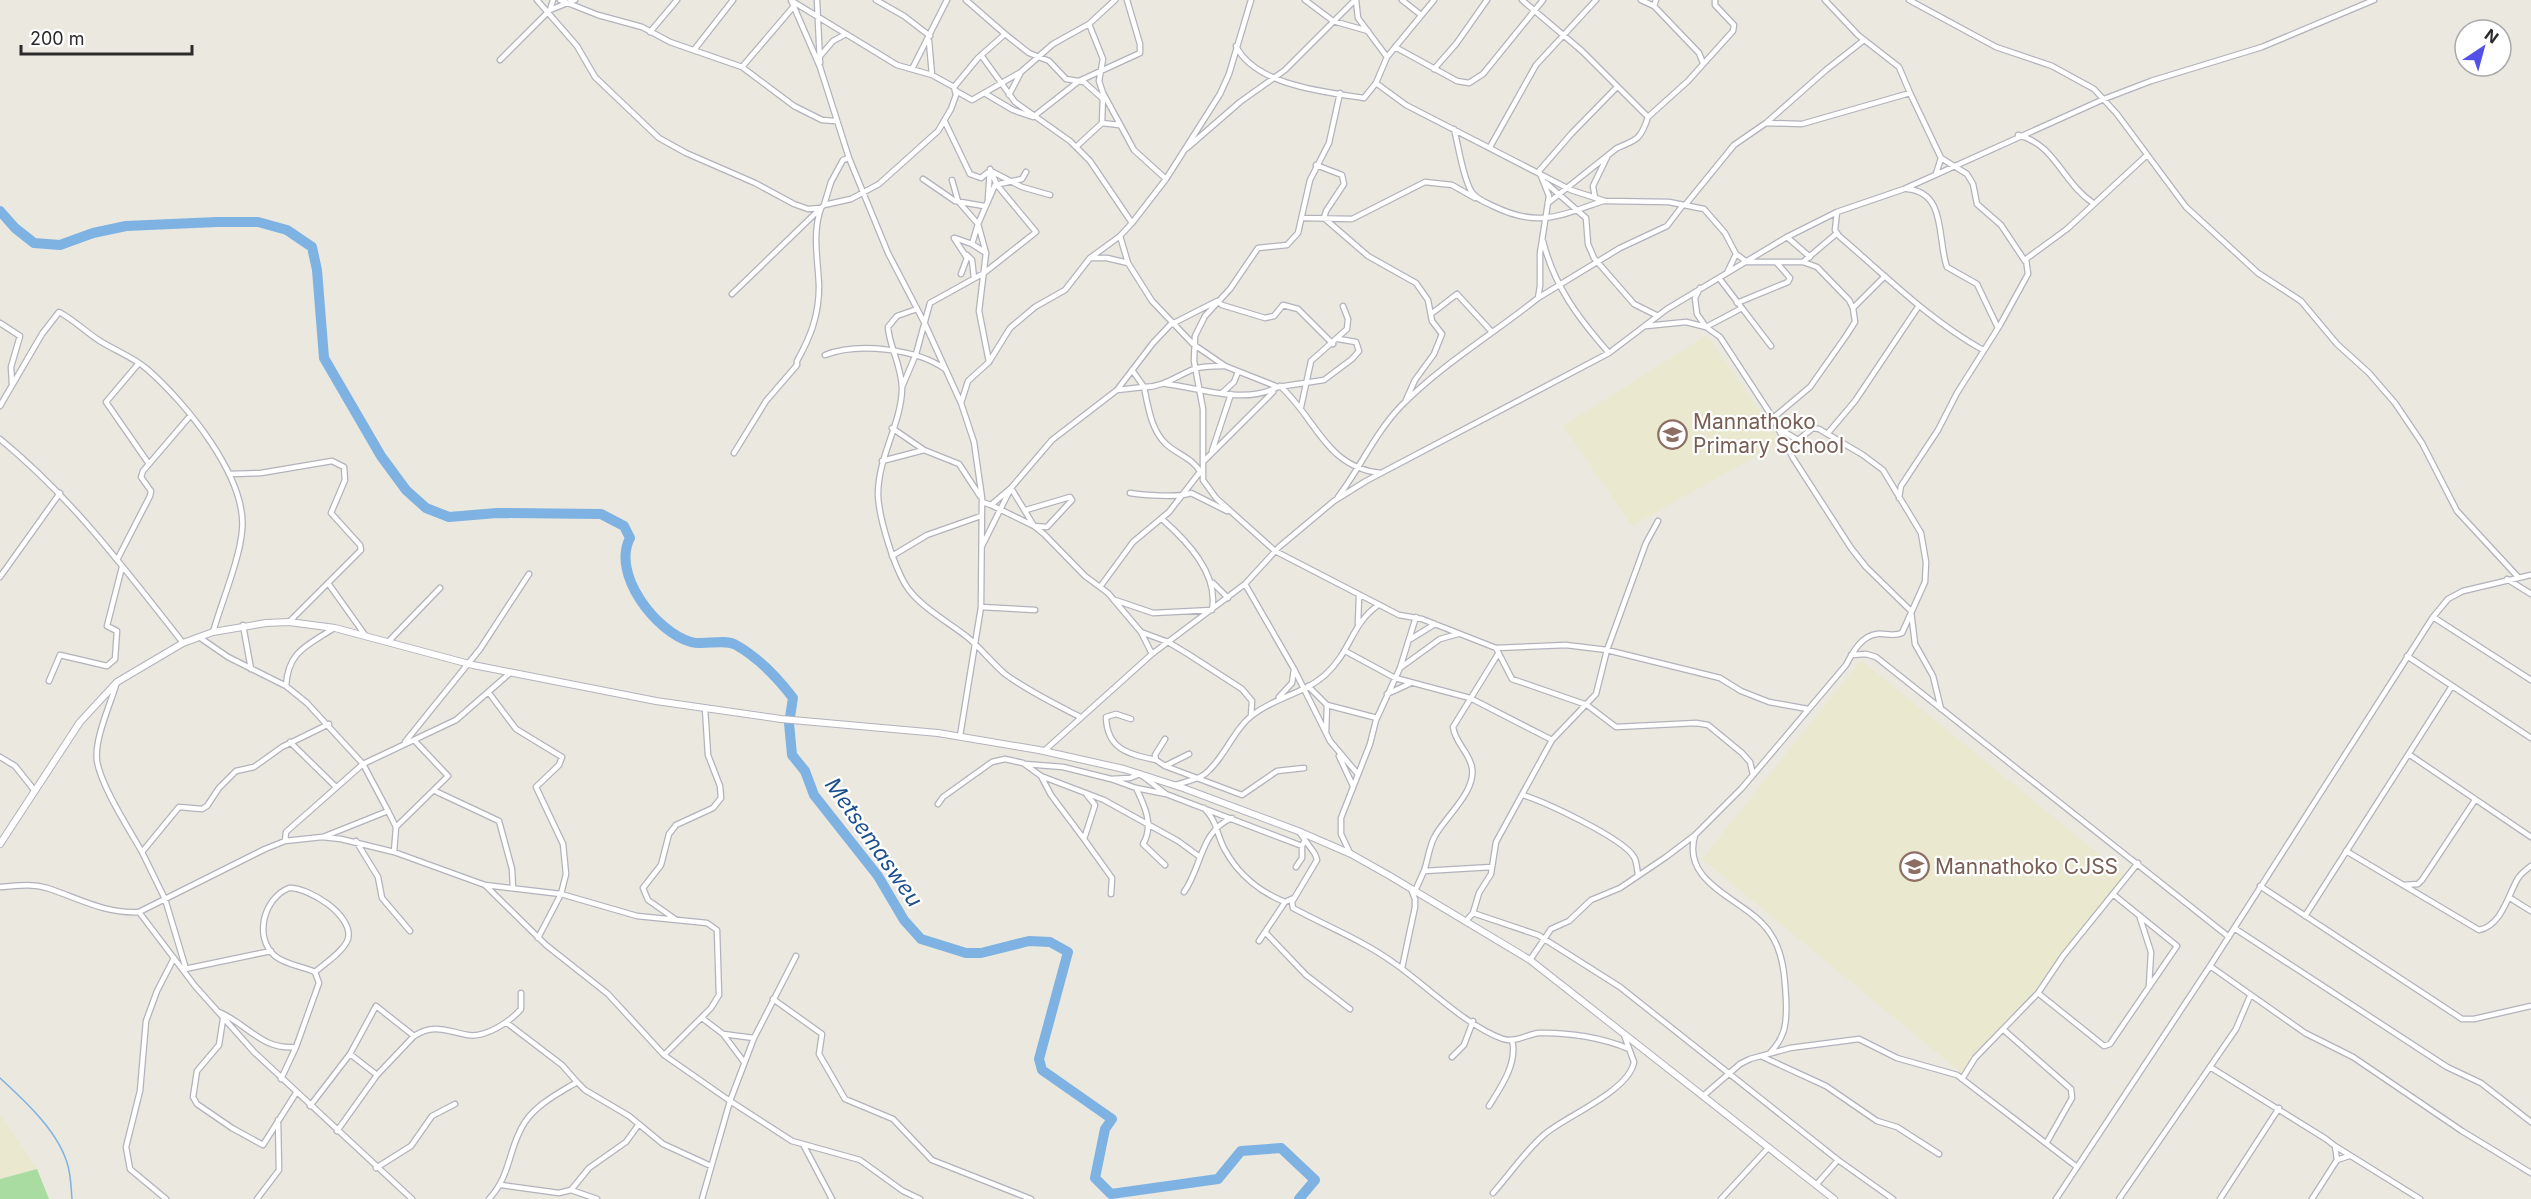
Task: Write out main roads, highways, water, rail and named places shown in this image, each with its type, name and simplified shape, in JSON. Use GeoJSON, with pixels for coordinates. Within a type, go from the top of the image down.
{"type":"FeatureCollection","features":[{"type":"Feature","properties":{"kind":"waterway","name":"Metsemasweu"},"geometry":{"type":"LineString","coordinates":[[0,211],[15,228],[34,243],[60,245],[93,233],[126,226],[258,222],[287,230],[312,247],[317,270],[324,358],[381,456],[406,490],[426,508],[449,517],[497,513],[601,514],[624,526],[630,538],[626,552],[627,568],[640,600],[651,614],[664,627],[691,642],[726,642],[736,645],[767,668],[793,698],[789,723],[792,755],[805,771],[814,795],[878,876],[904,920],[921,939],[966,953],[981,953],[1029,941],[1050,942],[1068,952],[1039,1059],[1042,1070],[1112,1119],[1105,1129],[1095,1178],[1111,1194],[1218,1179],[1241,1151],[1281,1148],[1315,1180],[1299,1199]]}},
{"type":"Feature","properties":{"kind":"waterway"},"geometry":{"type":"LineString","coordinates":[[0,1078],[40,1118],[57,1141],[68,1166],[72,1199]]}},
{"type":"Feature","properties":{"kind":"place","name":"Mannathoko Primary School"},"geometry":{"type":"Point","coordinates":[1672,434]}},
{"type":"Feature","properties":{"kind":"place","name":"Mannathoko CJSS"},"geometry":{"type":"Point","coordinates":[1914,867]}}]}
